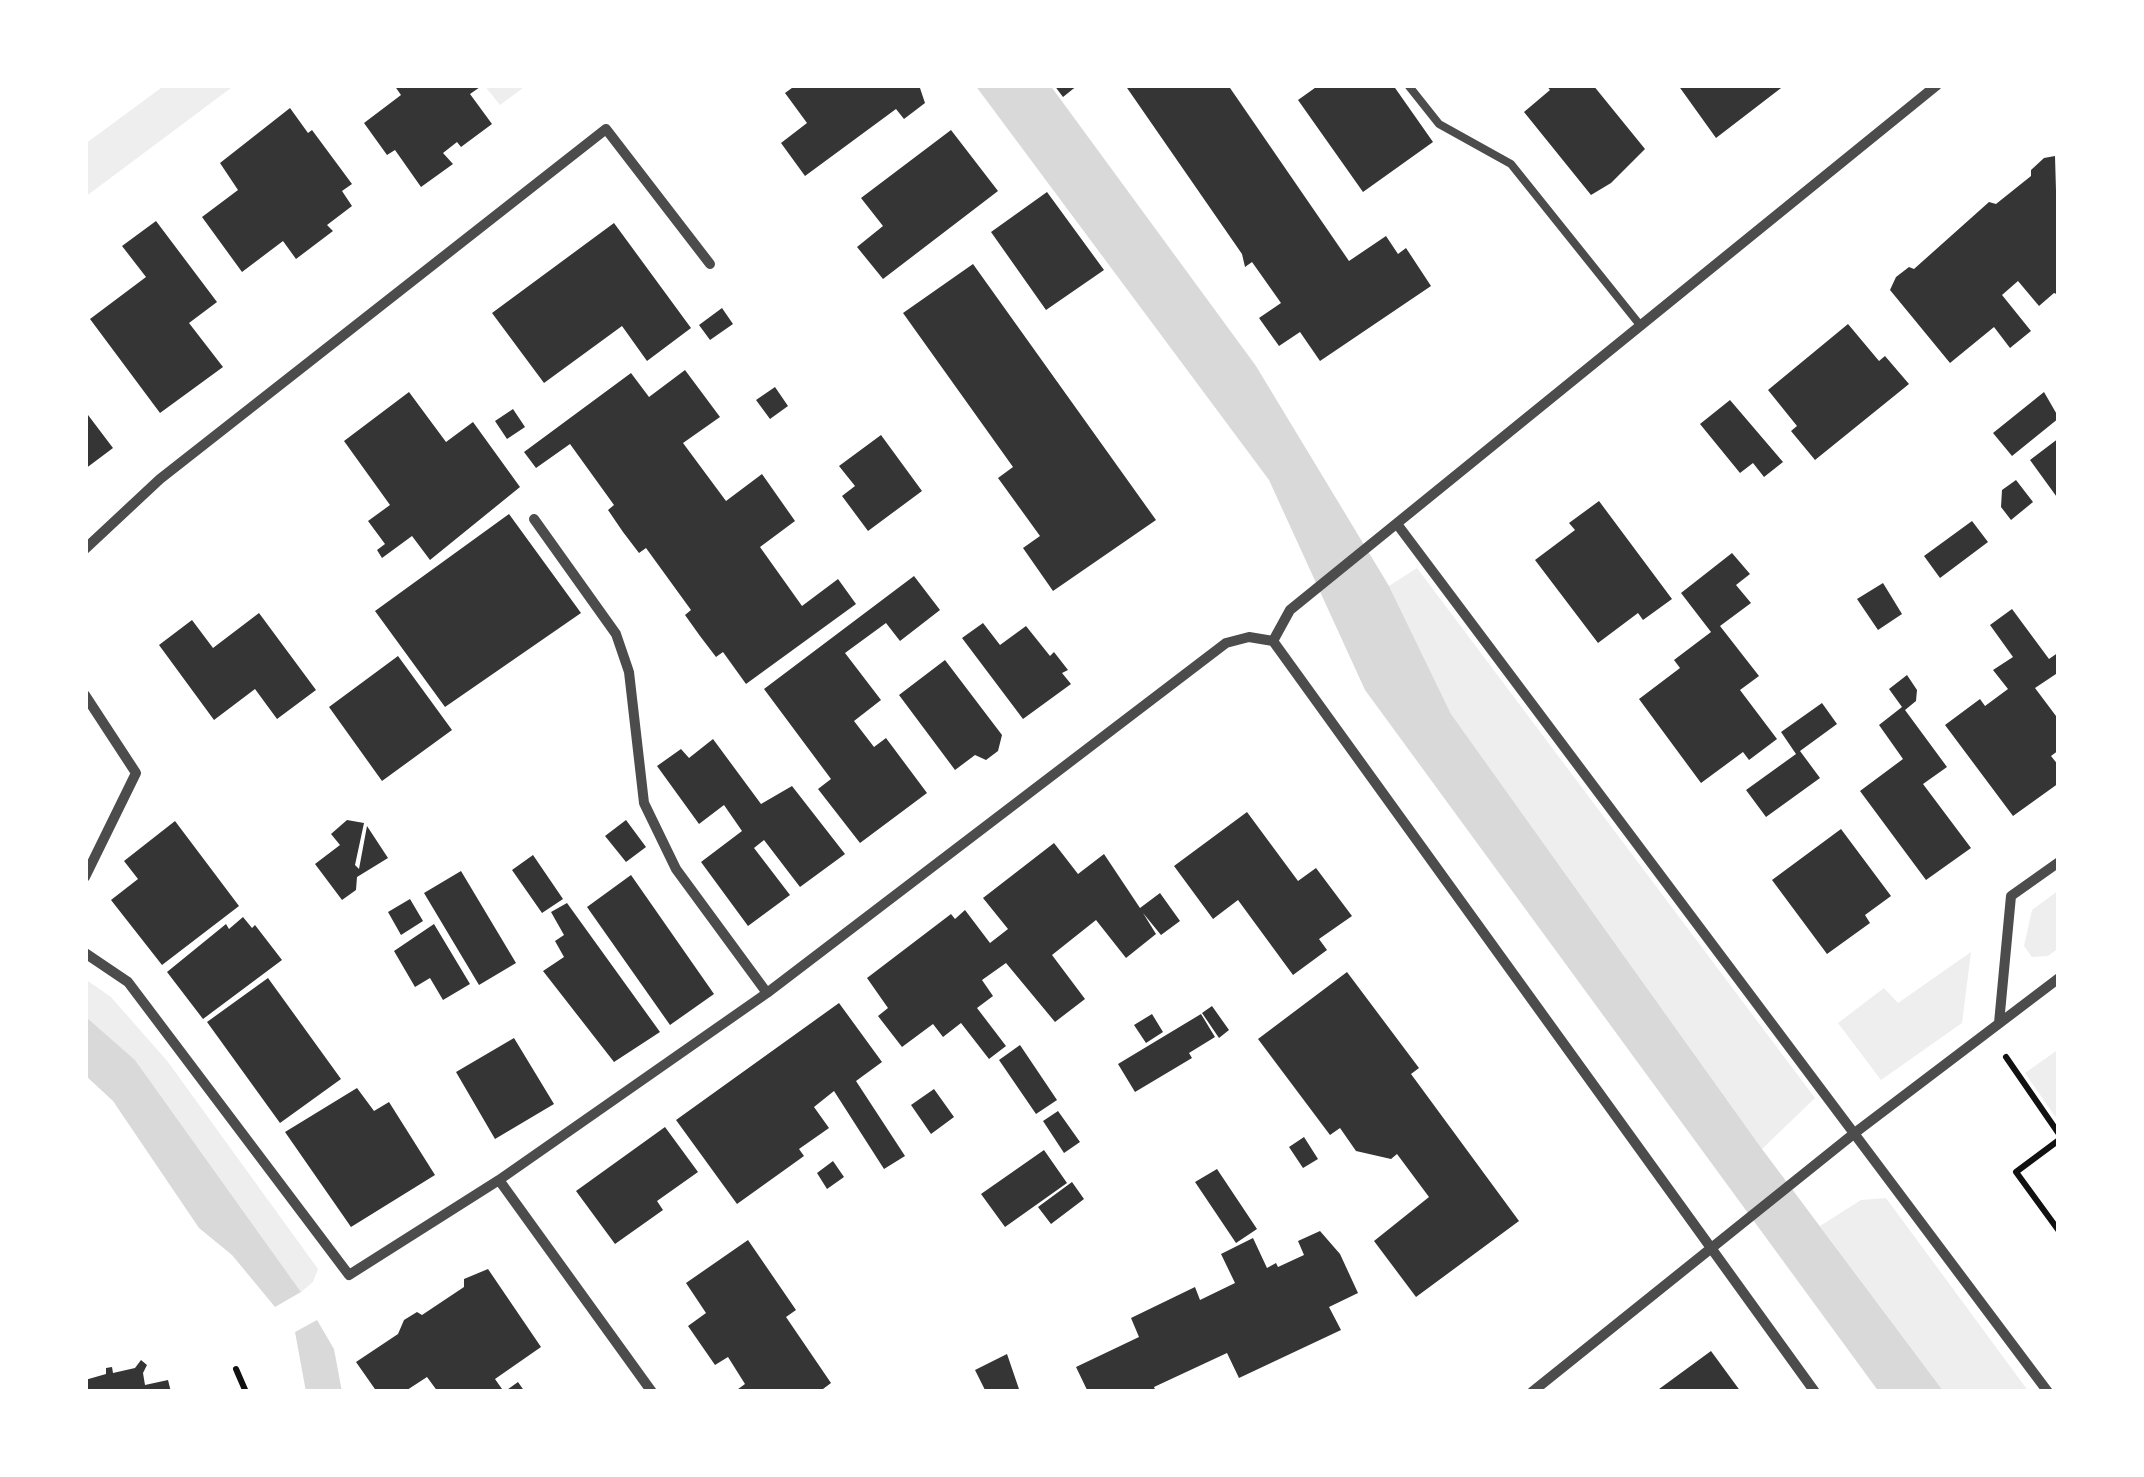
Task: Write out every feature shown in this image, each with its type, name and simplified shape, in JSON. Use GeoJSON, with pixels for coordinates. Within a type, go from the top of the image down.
{"type":"FeatureCollection","features":[{"type":"Feature","properties":{"kind":"street"},"geometry":{"type":"LineString","coordinates":[[1273,641],[1290,610],[1937,85]]}},
{"type":"Feature","properties":{"kind":"street"},"geometry":{"type":"LineString","coordinates":[[85,549],[160,479],[606,128],[710,264]]}},
{"type":"Feature","properties":{"kind":"street"},"geometry":{"type":"LineString","coordinates":[[534,519],[616,634],[629,672],[644,803],[676,870],[767,993]]}},
{"type":"Feature","properties":{"kind":"street"},"geometry":{"type":"LineString","coordinates":[[1397,524],[2048,1392]]}},
{"type":"Feature","properties":{"kind":"street"},"geometry":{"type":"LineString","coordinates":[[85,953],[128,982],[349,1275],[500,1180],[767,993],[1226,643],[1249,637],[1273,641],[1709,1250],[1816,1392]]}},
{"type":"Feature","properties":{"kind":"street"},"geometry":{"type":"LineString","coordinates":[[85,695],[136,773],[85,877]]}},
{"type":"Feature","properties":{"kind":"street"},"geometry":{"type":"LineString","coordinates":[[1999,1023],[2012,896],[2059,862]]}},
{"type":"Feature","properties":{"kind":"street"},"geometry":{"type":"LineString","coordinates":[[1532,1392],[1838,1146],[2059,978]]}},
{"type":"Feature","properties":{"kind":"street"},"geometry":{"type":"LineString","coordinates":[[500,1180],[652,1392]]}},
{"type":"Feature","properties":{"kind":"lane"},"geometry":{"type":"LineString","coordinates":[[1408,85],[1439,124],[1511,164],[1640,325]]}},
{"type":"Feature","properties":{"kind":"path"},"geometry":{"type":"LineString","coordinates":[[1988,1031],[2059,1137],[2016,1172],[2059,1232]]}},
{"type":"Feature","properties":{"kind":"path"},"geometry":{"type":"LineString","coordinates":[[236,1369],[246,1392]]}},
{"type":"Feature","properties":{"kind":"shaded area"},"geometry":{"type":"Polygon","coordinates":[[[165,85],[235,85],[85,197],[85,144],[165,85]]]}},
{"type":"Feature","properties":{"kind":"shaded area"},"geometry":{"type":"Polygon","coordinates":[[[484,85],[527,85],[500,105],[484,85]]]}},
{"type":"Feature","properties":{"kind":"shaded area"},"geometry":{"type":"Polygon","coordinates":[[[975,85],[1050,85],[1256,366],[1389,586],[1451,714],[1762,1149],[1944,1392],[1879,1392],[1365,690],[1269,480],[975,85]]]}},
{"type":"Feature","properties":{"kind":"shaded area"},"geometry":{"type":"Polygon","coordinates":[[[1417,568],[1815,1098],[1762,1149],[1451,714],[1389,586],[1417,568]]]}},
{"type":"Feature","properties":{"kind":"shaded area"},"geometry":{"type":"Polygon","coordinates":[[[2059,890],[2059,948],[2048,956],[2032,957],[2024,946],[2032,910],[2059,890]]]}},
{"type":"Feature","properties":{"kind":"shaded area"},"geometry":{"type":"Polygon","coordinates":[[[1971,952],[1962,1023],[1881,1080],[1838,1023],[1884,988],[1898,1003],[1971,952]]]}},
{"type":"Feature","properties":{"kind":"shaded area"},"geometry":{"type":"Polygon","coordinates":[[[85,979],[111,997],[168,1062],[318,1269],[313,1282],[301,1292],[135,1060],[85,1016],[85,979]]]}},
{"type":"Feature","properties":{"kind":"shaded area"},"geometry":{"type":"Polygon","coordinates":[[[85,1016],[135,1060],[301,1292],[275,1307],[232,1255],[199,1228],[113,1101],[85,1075],[85,1016]]]}},
{"type":"Feature","properties":{"kind":"shaded area"},"geometry":{"type":"Polygon","coordinates":[[[2059,1049],[2059,1122],[2025,1073],[2059,1049]]]}},
{"type":"Feature","properties":{"kind":"shaded area"},"geometry":{"type":"Polygon","coordinates":[[[1886,1198],[2029,1392],[1944,1392],[1820,1226],[1861,1200],[1886,1198]]]}},
{"type":"Feature","properties":{"kind":"shaded area"},"geometry":{"type":"Polygon","coordinates":[[[317,1320],[334,1349],[342,1392],[306,1392],[295,1332],[317,1320]]]}},
{"type":"Feature","properties":{"kind":"building"},"geometry":{"type":"Polygon","coordinates":[[[394,85],[483,85],[470,94],[492,124],[461,147],[457,142],[443,153],[453,164],[421,187],[395,150],[387,155],[364,123],[401,95],[394,85]]]}},
{"type":"Feature","properties":{"kind":"building"},"geometry":{"type":"Polygon","coordinates":[[[796,85],[919,85],[925,103],[904,119],[896,109],[805,176],[781,143],[807,123],[785,93],[796,85]]]}},
{"type":"Feature","properties":{"kind":"building"},"geometry":{"type":"Polygon","coordinates":[[[1054,85],[1078,85],[1063,97],[1054,85]]]}},
{"type":"Feature","properties":{"kind":"building"},"geometry":{"type":"Polygon","coordinates":[[[1125,85],[1228,85],[1349,261],[1386,236],[1398,254],[1406,248],[1431,286],[1320,361],[1300,332],[1279,346],[1259,318],[1281,303],[1252,262],[1245,267],[1242,254],[1125,85]]]}},
{"type":"Feature","properties":{"kind":"building"},"geometry":{"type":"Polygon","coordinates":[[[1319,85],[1393,85],[1433,142],[1363,192],[1298,100],[1319,85]]]}},
{"type":"Feature","properties":{"kind":"building"},"geometry":{"type":"Polygon","coordinates":[[[1546,85],[1593,85],[1645,149],[1611,183],[1591,195],[1524,112],[1550,90],[1546,85]]]}},
{"type":"Feature","properties":{"kind":"building"},"geometry":{"type":"Polygon","coordinates":[[[1678,85],[1785,85],[1716,138],[1678,85]]]}},
{"type":"Feature","properties":{"kind":"building"},"geometry":{"type":"Polygon","coordinates":[[[290,108],[308,133],[312,130],[352,184],[342,191],[352,206],[327,225],[333,231],[296,259],[283,241],[242,272],[202,217],[238,190],[220,163],[290,108]]]}},
{"type":"Feature","properties":{"kind":"building"},"geometry":{"type":"Polygon","coordinates":[[[951,130],[998,191],[883,279],[857,247],[883,226],[861,198],[951,130]]]}},
{"type":"Feature","properties":{"kind":"building"},"geometry":{"type":"Polygon","coordinates":[[[2055,156],[2059,295],[2054,293],[2039,306],[2018,281],[2002,295],[2031,331],[2010,348],[1994,327],[1950,363],[1890,290],[1896,277],[1909,267],[1914,269],[1989,202],[1996,204],[2031,176],[2031,170],[2044,158],[2055,156]]]}},
{"type":"Feature","properties":{"kind":"building"},"geometry":{"type":"Polygon","coordinates":[[[1047,192],[1104,270],[1046,310],[991,232],[1047,192]]]}},
{"type":"Feature","properties":{"kind":"building"},"geometry":{"type":"Polygon","coordinates":[[[156,221],[217,302],[189,323],[223,367],[160,413],[90,319],[146,277],[122,246],[156,221]]]}},
{"type":"Feature","properties":{"kind":"building"},"geometry":{"type":"Polygon","coordinates":[[[614,223],[691,328],[647,361],[622,326],[544,383],[492,313],[614,223]]]}},
{"type":"Feature","properties":{"kind":"building"},"geometry":{"type":"Polygon","coordinates":[[[973,264],[1156,520],[1053,591],[1023,548],[1040,536],[998,478],[1013,467],[903,313],[973,264]]]}},
{"type":"Feature","properties":{"kind":"building"},"geometry":{"type":"Polygon","coordinates":[[[722,308],[733,324],[710,340],[699,325],[722,308]]]}},
{"type":"Feature","properties":{"kind":"building"},"geometry":{"type":"Polygon","coordinates":[[[1848,324],[1879,361],[1885,356],[1909,384],[1815,460],[1791,431],[1797,426],[1768,390],[1848,324]]]}},
{"type":"Feature","properties":{"kind":"building"},"geometry":{"type":"Polygon","coordinates":[[[685,370],[720,417],[683,443],[726,501],[762,474],[795,521],[760,547],[802,606],[838,579],[856,604],[746,684],[723,652],[716,657],[700,636],[685,615],[691,610],[646,548],[639,553],[623,532],[608,510],[614,505],[570,444],[536,468],[524,452],[631,373],[649,397],[685,370]]]}},
{"type":"Feature","properties":{"kind":"building"},"geometry":{"type":"Polygon","coordinates":[[[775,387],[788,406],[770,419],[756,400],[775,387]]]}},
{"type":"Feature","properties":{"kind":"building"},"geometry":{"type":"Polygon","coordinates":[[[409,392],[446,442],[473,422],[520,487],[430,560],[412,536],[382,558],[377,550],[385,544],[368,521],[390,505],[344,441],[409,392]]]}},
{"type":"Feature","properties":{"kind":"building"},"geometry":{"type":"Polygon","coordinates":[[[2044,392],[2059,418],[2012,456],[1993,433],[2044,392]]]}},
{"type":"Feature","properties":{"kind":"building"},"geometry":{"type":"Polygon","coordinates":[[[1730,400],[1783,462],[1764,477],[1753,463],[1740,473],[1700,424],[1730,400]]]}},
{"type":"Feature","properties":{"kind":"building"},"geometry":{"type":"Polygon","coordinates":[[[513,409],[525,427],[507,439],[495,421],[513,409]]]}},
{"type":"Feature","properties":{"kind":"building"},"geometry":{"type":"Polygon","coordinates":[[[85,411],[113,448],[85,469],[85,411]]]}},
{"type":"Feature","properties":{"kind":"building"},"geometry":{"type":"Polygon","coordinates":[[[881,435],[922,491],[868,531],[842,496],[855,486],[839,466],[881,435]]]}},
{"type":"Feature","properties":{"kind":"building"},"geometry":{"type":"Polygon","coordinates":[[[2059,438],[2059,500],[2030,460],[2059,438]]]}},
{"type":"Feature","properties":{"kind":"building"},"geometry":{"type":"Polygon","coordinates":[[[2016,480],[2033,502],[2011,520],[2001,507],[2002,490],[2016,480]]]}},
{"type":"Feature","properties":{"kind":"building"},"geometry":{"type":"Polygon","coordinates":[[[1599,501],[1672,599],[1643,620],[1638,613],[1598,643],[1535,560],[1575,530],[1569,523],[1599,501]]]}},
{"type":"Feature","properties":{"kind":"building"},"geometry":{"type":"Polygon","coordinates":[[[509,514],[581,613],[445,707],[375,611],[509,514]]]}},
{"type":"Feature","properties":{"kind":"building"},"geometry":{"type":"Polygon","coordinates":[[[1972,521],[1988,542],[1940,578],[1924,556],[1972,521]]]}},
{"type":"Feature","properties":{"kind":"building"},"geometry":{"type":"Polygon","coordinates":[[[1732,553],[1750,574],[1736,585],[1751,603],[1720,626],[1759,676],[1740,690],[1777,739],[1749,760],[1743,752],[1701,783],[1639,699],[1680,668],[1674,660],[1711,632],[1681,593],[1732,553]]]}},
{"type":"Feature","properties":{"kind":"building"},"geometry":{"type":"Polygon","coordinates":[[[914,576],[940,610],[900,641],[886,623],[845,653],[881,700],[854,721],[874,747],[886,738],[927,793],[860,843],[818,789],[831,779],[764,689],[914,576]]]}},
{"type":"Feature","properties":{"kind":"building"},"geometry":{"type":"Polygon","coordinates":[[[1883,583],[1902,614],[1878,630],[1857,599],[1883,583]]]}},
{"type":"Feature","properties":{"kind":"building"},"geometry":{"type":"Polygon","coordinates":[[[2012,609],[2049,659],[2059,652],[2059,672],[2035,688],[2059,720],[2059,750],[2051,756],[2059,766],[2059,783],[2013,816],[1945,725],[1980,699],[1985,706],[2008,689],[1993,670],[2013,657],[1990,625],[2012,609]]]}},
{"type":"Feature","properties":{"kind":"building"},"geometry":{"type":"Polygon","coordinates":[[[259,613],[316,690],[277,719],[255,689],[214,720],[159,645],[192,620],[213,648],[259,613]]]}},
{"type":"Feature","properties":{"kind":"building"},"geometry":{"type":"Polygon","coordinates":[[[983,623],[1000,645],[1026,626],[1050,656],[1054,652],[1068,670],[1062,673],[1071,684],[1023,719],[962,638],[983,623]]]}},
{"type":"Feature","properties":{"kind":"building"},"geometry":{"type":"Polygon","coordinates":[[[398,656],[452,730],[382,781],[329,707],[398,656]]]}},
{"type":"Feature","properties":{"kind":"building"},"geometry":{"type":"Polygon","coordinates":[[[945,660],[1002,735],[998,751],[986,760],[975,755],[955,770],[899,695],[945,660]]]}},
{"type":"Feature","properties":{"kind":"building"},"geometry":{"type":"Polygon","coordinates":[[[1907,675],[1917,690],[1916,701],[1905,710],[1947,767],[1923,784],[1971,848],[1926,880],[1860,791],[1903,759],[1879,725],[1902,707],[1889,689],[1907,675]]]}},
{"type":"Feature","properties":{"kind":"building"},"geometry":{"type":"Polygon","coordinates":[[[1822,703],[1837,724],[1800,751],[1820,778],[1766,817],[1746,790],[1796,754],[1781,732],[1822,703]]]}},
{"type":"Feature","properties":{"kind":"building"},"geometry":{"type":"Polygon","coordinates":[[[713,739],[761,804],[792,786],[845,854],[800,887],[764,840],[754,848],[790,895],[748,926],[701,862],[742,831],[724,805],[699,824],[657,766],[681,749],[689,758],[713,739]]]}},
{"type":"Feature","properties":{"kind":"building"},"geometry":{"type":"Polygon","coordinates":[[[1247,812],[1298,881],[1316,868],[1352,916],[1319,939],[1327,950],[1293,975],[1238,900],[1213,919],[1174,866],[1247,812]]]}},
{"type":"Feature","properties":{"kind":"building"},"geometry":{"type":"Polygon","coordinates":[[[347,820],[364,823],[355,865],[359,869],[367,826],[388,858],[357,877],[356,890],[342,900],[315,864],[340,845],[331,834],[347,820]]]}},
{"type":"Feature","properties":{"kind":"building"},"geometry":{"type":"Polygon","coordinates":[[[626,820],[646,847],[626,862],[605,836],[626,820]]]}},
{"type":"Feature","properties":{"kind":"building"},"geometry":{"type":"Polygon","coordinates":[[[175,821],[239,906],[162,965],[111,900],[138,879],[124,861],[175,821]]]}},
{"type":"Feature","properties":{"kind":"building"},"geometry":{"type":"Polygon","coordinates":[[[1841,829],[1891,896],[1865,915],[1870,923],[1827,954],[1772,880],[1841,829]]]}},
{"type":"Feature","properties":{"kind":"building"},"geometry":{"type":"Polygon","coordinates":[[[1054,843],[1078,874],[1104,854],[1140,908],[1160,893],[1180,921],[1161,935],[1143,913],[1156,934],[1126,958],[1096,920],[1052,955],[1085,999],[1055,1022],[1006,963],[982,980],[993,996],[977,1008],[1006,1046],[989,1059],[961,1023],[943,1037],[933,1024],[902,1047],[878,1016],[888,1008],[867,978],[951,914],[955,919],[965,910],[990,943],[1008,929],[983,898],[1054,843]]]}},
{"type":"Feature","properties":{"kind":"building"},"geometry":{"type":"Polygon","coordinates":[[[533,855],[563,899],[542,913],[512,870],[533,855]]]}},
{"type":"Feature","properties":{"kind":"building"},"geometry":{"type":"Polygon","coordinates":[[[461,871],[516,963],[479,985],[424,893],[461,871]]]}},
{"type":"Feature","properties":{"kind":"building"},"geometry":{"type":"Polygon","coordinates":[[[631,875],[714,994],[670,1025],[587,907],[631,875]]]}},
{"type":"Feature","properties":{"kind":"building"},"geometry":{"type":"Polygon","coordinates":[[[410,899],[423,921],[401,935],[388,912],[410,899]]]}},
{"type":"Feature","properties":{"kind":"building"},"geometry":{"type":"Polygon","coordinates":[[[567,903],[660,1032],[614,1062],[543,971],[564,957],[555,941],[564,935],[551,912],[567,903]]]}},
{"type":"Feature","properties":{"kind":"building"},"geometry":{"type":"Polygon","coordinates":[[[243,917],[252,928],[255,925],[282,960],[203,1019],[167,972],[226,924],[229,929],[243,917]]]}},
{"type":"Feature","properties":{"kind":"building"},"geometry":{"type":"Polygon","coordinates":[[[434,924],[470,984],[443,1000],[430,978],[415,987],[394,951],[434,924]]]}},
{"type":"Feature","properties":{"kind":"building"},"geometry":{"type":"Polygon","coordinates":[[[1347,972],[1419,1068],[1411,1074],[1519,1221],[1416,1297],[1374,1241],[1429,1197],[1397,1154],[1391,1159],[1356,1151],[1340,1128],[1330,1135],[1258,1039],[1347,972]]]}},
{"type":"Feature","properties":{"kind":"building"},"geometry":{"type":"Polygon","coordinates":[[[268,978],[341,1079],[280,1123],[207,1022],[268,978]]]}},
{"type":"Feature","properties":{"kind":"building"},"geometry":{"type":"Polygon","coordinates":[[[839,1003],[882,1062],[856,1081],[905,1156],[884,1169],[834,1091],[814,1107],[829,1128],[799,1149],[804,1156],[737,1204],[676,1120],[839,1003]]]}},
{"type":"Feature","properties":{"kind":"building"},"geometry":{"type":"Polygon","coordinates":[[[1212,1006],[1229,1030],[1219,1038],[1202,1013],[1212,1006]]]}},
{"type":"Feature","properties":{"kind":"building"},"geometry":{"type":"Polygon","coordinates":[[[1152,1014],[1163,1032],[1146,1043],[1134,1025],[1152,1014]]]}},
{"type":"Feature","properties":{"kind":"building"},"geometry":{"type":"Polygon","coordinates":[[[1201,1014],[1215,1037],[1189,1053],[1192,1058],[1135,1092],[1118,1064],[1201,1014]]]}},
{"type":"Feature","properties":{"kind":"building"},"geometry":{"type":"Polygon","coordinates":[[[514,1038],[554,1104],[495,1139],[456,1072],[514,1038]]]}},
{"type":"Feature","properties":{"kind":"building"},"geometry":{"type":"Polygon","coordinates":[[[1020,1045],[1057,1100],[1036,1114],[999,1060],[1020,1045]]]}},
{"type":"Feature","properties":{"kind":"building"},"geometry":{"type":"Polygon","coordinates":[[[357,1088],[374,1111],[389,1102],[435,1175],[351,1227],[285,1132],[357,1088]]]}},
{"type":"Feature","properties":{"kind":"building"},"geometry":{"type":"Polygon","coordinates":[[[934,1089],[954,1117],[931,1134],[911,1105],[934,1089]]]}},
{"type":"Feature","properties":{"kind":"building"},"geometry":{"type":"Polygon","coordinates":[[[1058,1111],[1080,1142],[1064,1153],[1043,1121],[1058,1111]]]}},
{"type":"Feature","properties":{"kind":"building"},"geometry":{"type":"Polygon","coordinates":[[[665,1127],[698,1172],[657,1201],[663,1210],[615,1244],[576,1191],[665,1127]]]}},
{"type":"Feature","properties":{"kind":"building"},"geometry":{"type":"Polygon","coordinates":[[[1304,1137],[1318,1159],[1303,1168],[1289,1147],[1304,1137]]]}},
{"type":"Feature","properties":{"kind":"building"},"geometry":{"type":"Polygon","coordinates":[[[1044,1150],[1067,1183],[1005,1227],[981,1194],[1044,1150]]]}},
{"type":"Feature","properties":{"kind":"building"},"geometry":{"type":"Polygon","coordinates":[[[833,1161],[844,1177],[827,1189],[817,1173],[833,1161]]]}},
{"type":"Feature","properties":{"kind":"building"},"geometry":{"type":"Polygon","coordinates":[[[1217,1169],[1257,1229],[1236,1243],[1195,1182],[1217,1169]]]}},
{"type":"Feature","properties":{"kind":"building"},"geometry":{"type":"Polygon","coordinates":[[[1072,1182],[1084,1199],[1051,1224],[1038,1207],[1072,1182]]]}},
{"type":"Feature","properties":{"kind":"building"},"geometry":{"type":"Polygon","coordinates":[[[1320,1231],[1340,1254],[1358,1293],[1329,1307],[1341,1330],[1239,1378],[1227,1353],[1154,1387],[1156,1392],[1088,1392],[1076,1367],[1139,1337],[1131,1318],[1195,1287],[1200,1300],[1235,1283],[1221,1254],[1253,1238],[1267,1268],[1276,1263],[1278,1267],[1304,1255],[1298,1241],[1320,1231]]]}},
{"type":"Feature","properties":{"kind":"building"},"geometry":{"type":"Polygon","coordinates":[[[748,1240],[796,1310],[786,1317],[831,1383],[819,1392],[734,1392],[745,1384],[728,1357],[715,1365],[688,1326],[706,1313],[686,1283],[748,1240]]]}},
{"type":"Feature","properties":{"kind":"building"},"geometry":{"type":"Polygon","coordinates":[[[488,1269],[541,1347],[495,1379],[502,1389],[498,1392],[438,1392],[427,1377],[404,1392],[377,1392],[356,1362],[398,1334],[404,1320],[417,1312],[422,1315],[464,1287],[464,1279],[488,1269]]]}},
{"type":"Feature","properties":{"kind":"building"},"geometry":{"type":"Polygon","coordinates":[[[1711,1351],[1741,1392],[1655,1392],[1711,1351]]]}},
{"type":"Feature","properties":{"kind":"building"},"geometry":{"type":"Polygon","coordinates":[[[1007,1354],[1020,1392],[986,1392],[975,1370],[1007,1354]]]}},
{"type":"Feature","properties":{"kind":"building"},"geometry":{"type":"Polygon","coordinates":[[[141,1360],[147,1365],[143,1373],[145,1385],[168,1380],[171,1392],[85,1392],[85,1380],[106,1374],[106,1368],[112,1367],[113,1373],[135,1368],[141,1360]]]}},
{"type":"Feature","properties":{"kind":"building"},"geometry":{"type":"Polygon","coordinates":[[[518,1382],[525,1392],[504,1392],[518,1382]]]}}]}
